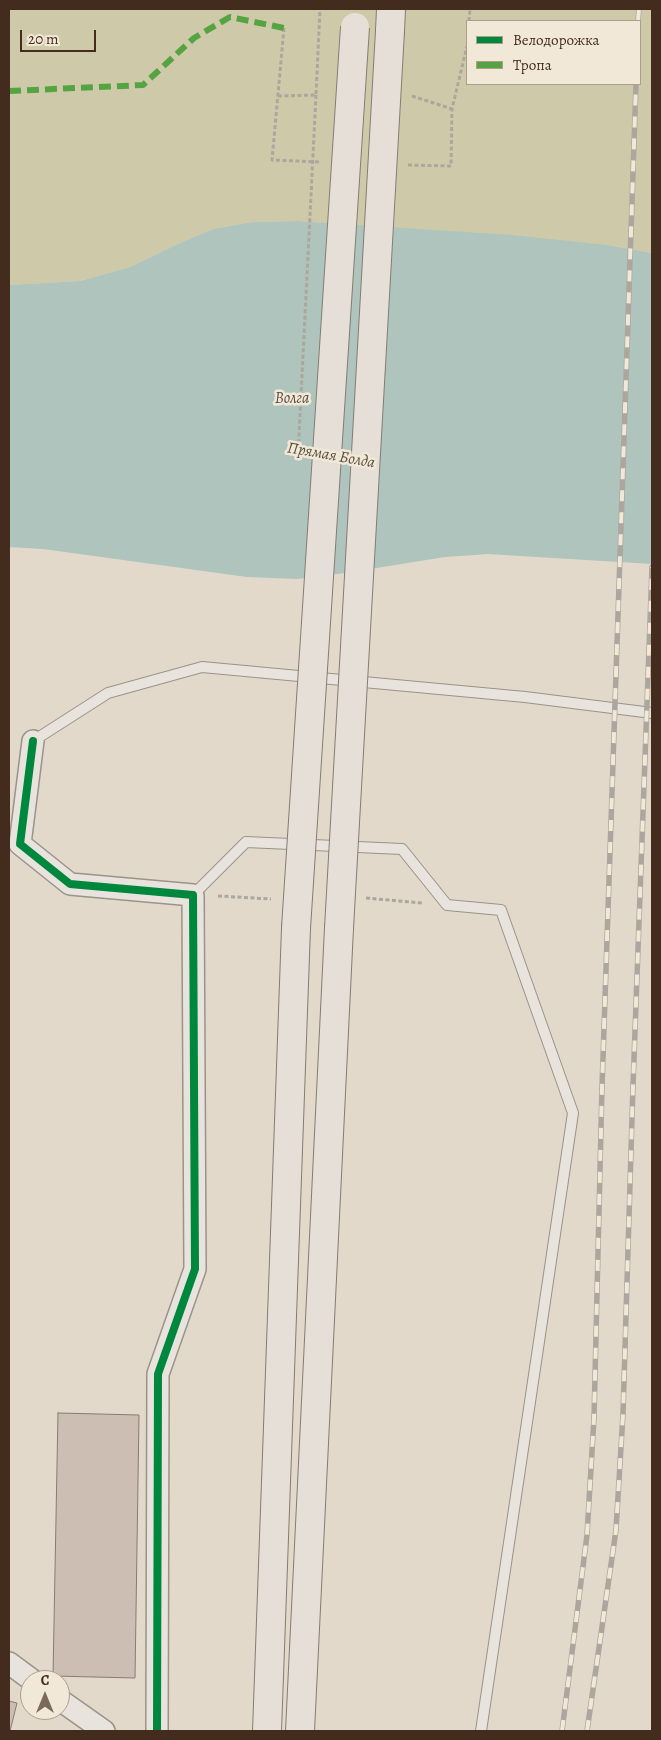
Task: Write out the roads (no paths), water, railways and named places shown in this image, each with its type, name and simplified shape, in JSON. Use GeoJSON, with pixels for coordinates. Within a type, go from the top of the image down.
{"type":"FeatureCollection","features":[{"type":"Feature","properties":{"kind":"highway"},"geometry":{"type":"LineString","coordinates":[[267,1731],[296,928],[356,18]]}},
{"type":"Feature","properties":{"kind":"highway"},"geometry":{"type":"LineString","coordinates":[[300,1731],[339,928],[390,20]]}},
{"type":"Feature","properties":{"kind":"street"},"geometry":{"type":"LineString","coordinates":[[33,741],[20,844],[70,884],[193,895],[195,1269],[158,1374],[157,1731]]}},
{"type":"Feature","properties":{"kind":"street"},"geometry":{"type":"LineString","coordinates":[[9,1663],[20,1671]]}},
{"type":"Feature","properties":{"kind":"street"},"geometry":{"type":"LineString","coordinates":[[70,1707],[104,1731]]}},
{"type":"Feature","properties":{"kind":"lane"},"geometry":{"type":"LineString","coordinates":[[33,741],[108,693],[202,667],[515,696],[652,713]]}},
{"type":"Feature","properties":{"kind":"lane"},"geometry":{"type":"LineString","coordinates":[[193,895],[246,842],[402,849],[446,904],[502,910],[573,1113],[481,1731]]}},
{"type":"Feature","properties":{"kind":"water","name":"Волга"},"geometry":{"type":"Polygon","coordinates":[[[297,221],[511,235],[608,245],[652,253],[652,564],[488,554],[445,557],[297,579],[247,577],[43,549],[9,547],[9,285],[80,281],[130,267],[213,229],[252,222],[297,221]]]}},
{"type":"Feature","properties":{"kind":"railway"},"geometry":{"type":"LineString","coordinates":[[638,20],[639,9]]}},
{"type":"Feature","properties":{"kind":"railway"},"geometry":{"type":"LineString","coordinates":[[562,1731],[587,1535],[594,1418],[602,1087],[636,85]]}},
{"type":"Feature","properties":{"kind":"railway"},"geometry":{"type":"LineString","coordinates":[[587,1731],[616,1530],[623,1414],[652,567]]}},
{"type":"Feature","properties":{"kind":"water label","name":"Прямая Болда"},"geometry":{"type":"Point","coordinates":[331,456]}}]}
